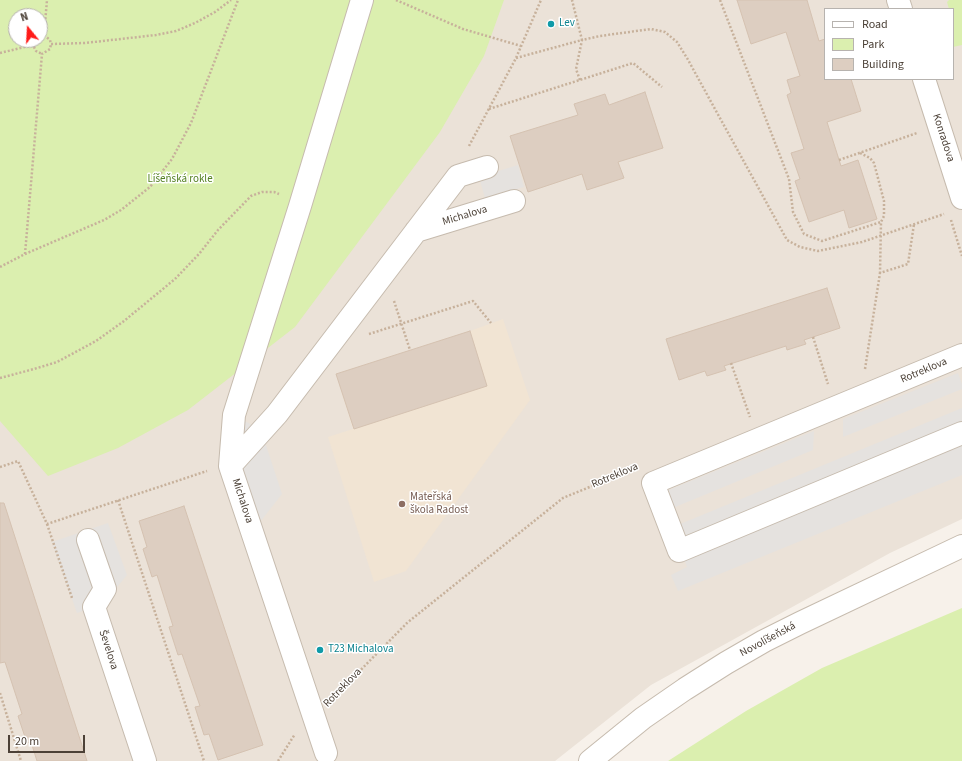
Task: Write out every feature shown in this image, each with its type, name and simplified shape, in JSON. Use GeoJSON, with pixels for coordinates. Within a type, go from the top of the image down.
{"type":"FeatureCollection","features":[{"type":"Feature","properties":{"kind":"street"},"geometry":{"type":"LineString","coordinates":[[230,466],[234,415],[300,206],[362,0]]}},
{"type":"Feature","properties":{"kind":"street","name":"Konradova"},"geometry":{"type":"LineString","coordinates":[[924,80],[955,205]]}},
{"type":"Feature","properties":{"kind":"street","name":"Michalova"},"geometry":{"type":"LineString","coordinates":[[328,758],[230,466],[277,414],[458,176],[487,167]]}},
{"type":"Feature","properties":{"kind":"street","name":"Michalova"},"geometry":{"type":"LineString","coordinates":[[416,231],[514,201]]}},
{"type":"Feature","properties":{"kind":"street","name":"Rotreklova"},"geometry":{"type":"LineString","coordinates":[[653,483],[962,355]]}},
{"type":"Feature","properties":{"kind":"street"},"geometry":{"type":"LineString","coordinates":[[653,483],[679,551],[962,432]]}},
{"type":"Feature","properties":{"kind":"street","name":"Ševelova"},"geometry":{"type":"LineString","coordinates":[[88,540],[105,589],[94,607],[145,761]]}},
{"type":"Feature","properties":{"kind":"street","name":"Novolíšeňská"},"geometry":{"type":"LineString","coordinates":[[590,761],[655,710],[732,659],[800,622],[962,546]]}},
{"type":"Feature","properties":{"kind":"path"},"geometry":{"type":"LineString","coordinates":[[51,44],[86,43],[156,35],[176,31],[208,16],[231,0]]}},
{"type":"Feature","properties":{"kind":"path"},"geometry":{"type":"LineString","coordinates":[[0,267],[25,254],[104,220],[121,210],[150,187],[174,154],[191,123],[238,0]]}},
{"type":"Feature","properties":{"kind":"path"},"geometry":{"type":"LineString","coordinates":[[396,0],[463,29],[521,46]]}},
{"type":"Feature","properties":{"kind":"path"},"geometry":{"type":"LineString","coordinates":[[572,0],[582,40],[576,69],[580,80]]}},
{"type":"Feature","properties":{"kind":"path"},"geometry":{"type":"LineString","coordinates":[[720,0],[789,179],[794,212],[804,234],[822,241],[882,222]]}},
{"type":"Feature","properties":{"kind":"path"},"geometry":{"type":"LineString","coordinates":[[516,58],[600,36],[651,29],[665,32],[677,42],[787,240],[800,246],[818,251],[862,242],[914,224],[955,205]]}},
{"type":"Feature","properties":{"kind":"path"},"geometry":{"type":"LineString","coordinates":[[42,54],[50,49],[51,44],[48,38]]}},
{"type":"Feature","properties":{"kind":"path"},"geometry":{"type":"LineString","coordinates":[[0,53],[21,48]]}},
{"type":"Feature","properties":{"kind":"path"},"geometry":{"type":"LineString","coordinates":[[34,48],[36,51],[42,54]]}},
{"type":"Feature","properties":{"kind":"path"},"geometry":{"type":"LineString","coordinates":[[25,254],[42,54]]}},
{"type":"Feature","properties":{"kind":"path"},"geometry":{"type":"LineString","coordinates":[[489,109],[632,63],[662,87]]}},
{"type":"Feature","properties":{"kind":"path"},"geometry":{"type":"LineString","coordinates":[[839,160],[923,131]]}},
{"type":"Feature","properties":{"kind":"path"},"geometry":{"type":"LineString","coordinates":[[860,153],[870,158],[874,163],[884,201],[880,273],[865,371]]}},
{"type":"Feature","properties":{"kind":"path"},"geometry":{"type":"LineString","coordinates":[[0,378],[34,370],[56,362],[96,341],[124,321],[175,279],[199,254],[218,230],[251,196],[262,192],[274,192],[300,206]]}},
{"type":"Feature","properties":{"kind":"path"},"geometry":{"type":"LineString","coordinates":[[880,273],[908,264],[914,224]]}},
{"type":"Feature","properties":{"kind":"path"},"geometry":{"type":"LineString","coordinates":[[384,272],[410,350]]}},
{"type":"Feature","properties":{"kind":"path"},"geometry":{"type":"LineString","coordinates":[[365,335],[473,301],[491,323]]}},
{"type":"Feature","properties":{"kind":"path"},"geometry":{"type":"LineString","coordinates":[[813,337],[828,386]]}},
{"type":"Feature","properties":{"kind":"path"},"geometry":{"type":"LineString","coordinates":[[732,363],[751,419]]}},
{"type":"Feature","properties":{"kind":"path"},"geometry":{"type":"LineString","coordinates":[[0,467],[18,461],[47,524],[212,469],[219,464],[230,466]]}},
{"type":"Feature","properties":{"kind":"path","name":"Rotreklova"},"geometry":{"type":"LineString","coordinates":[[314,717],[407,623],[563,498],[646,463],[653,483]]}},
{"type":"Feature","properties":{"kind":"path"},"geometry":{"type":"LineString","coordinates":[[118,500],[204,761]]}},
{"type":"Feature","properties":{"kind":"path"},"geometry":{"type":"LineString","coordinates":[[0,693],[21,761]]}},
{"type":"Feature","properties":{"kind":"shaded area"},"geometry":{"type":"Polygon","coordinates":[[[0,0],[962,0],[962,519],[890,553],[651,685],[555,761],[0,761],[0,0]]]}},
{"type":"Feature","properties":{"kind":"shaded area"},"geometry":{"type":"Polygon","coordinates":[[[518,165],[524,187],[485,198],[479,177],[518,165]]]}},
{"type":"Feature","properties":{"kind":"shaded area","name":"Mateřská škola Radost"},"geometry":{"type":"Polygon","coordinates":[[[503,319],[530,400],[406,571],[374,582],[328,437],[353,429],[336,374],[503,319]]]}},
{"type":"Feature","properties":{"kind":"shaded area"},"geometry":{"type":"Polygon","coordinates":[[[958,373],[962,384],[962,389],[843,437],[843,419],[958,373]]]}},
{"type":"Feature","properties":{"kind":"shaded area"},"geometry":{"type":"Polygon","coordinates":[[[962,408],[962,475],[678,591],[671,575],[687,567],[673,527],[962,408]]]}},
{"type":"Feature","properties":{"kind":"shaded area"},"geometry":{"type":"Polygon","coordinates":[[[234,415],[261,430],[282,494],[260,522],[237,518],[219,464],[234,415]]]}},
{"type":"Feature","properties":{"kind":"shaded area"},"geometry":{"type":"Polygon","coordinates":[[[814,431],[813,450],[668,510],[661,493],[814,431]]]}},
{"type":"Feature","properties":{"kind":"shaded area"},"geometry":{"type":"Polygon","coordinates":[[[108,523],[127,575],[104,603],[77,613],[52,542],[108,523]]]}},
{"type":"Feature","properties":{"kind":"green space","name":"Líšeňská rokle"},"geometry":{"type":"Polygon","coordinates":[[[0,0],[504,0],[484,56],[440,132],[295,327],[188,410],[118,448],[48,476],[0,421],[0,0]]]}},
{"type":"Feature","properties":{"kind":"green space"},"geometry":{"type":"Polygon","coordinates":[[[949,0],[962,0],[962,45],[954,47],[954,8],[949,8],[947,2],[949,0]]]}},
{"type":"Feature","properties":{"kind":"green space"},"geometry":{"type":"Polygon","coordinates":[[[962,608],[962,761],[668,761],[746,711],[822,668],[962,608]]]}},
{"type":"Feature","properties":{"kind":"building"},"geometry":{"type":"Polygon","coordinates":[[[737,0],[807,0],[819,41],[824,39],[824,80],[851,80],[861,111],[827,122],[841,166],[858,160],[877,219],[849,228],[844,210],[809,222],[795,181],[800,179],[791,153],[804,149],[787,95],[791,93],[787,80],[800,76],[786,32],[751,44],[737,0]]]}},
{"type":"Feature","properties":{"kind":"building"},"geometry":{"type":"Polygon","coordinates":[[[645,92],[663,148],[618,162],[624,178],[587,190],[582,174],[528,192],[510,136],[578,115],[574,104],[605,94],[609,105],[645,92]]]}},
{"type":"Feature","properties":{"kind":"building"},"geometry":{"type":"Polygon","coordinates":[[[827,288],[840,328],[804,340],[806,344],[787,350],[786,346],[724,366],[726,370],[707,376],[705,371],[679,380],[666,339],[827,288]]]}},
{"type":"Feature","properties":{"kind":"building"},"geometry":{"type":"Polygon","coordinates":[[[470,331],[487,386],[354,429],[336,374],[470,331]]]}},
{"type":"Feature","properties":{"kind":"building"},"geometry":{"type":"Polygon","coordinates":[[[0,503],[4,503],[87,761],[37,761],[31,742],[27,743],[18,716],[22,714],[5,662],[0,663],[0,503]]]}},
{"type":"Feature","properties":{"kind":"building"},"geometry":{"type":"Polygon","coordinates":[[[184,506],[263,745],[218,760],[209,734],[204,735],[195,707],[200,706],[182,654],[178,655],[169,627],[173,626],[157,575],[152,577],[143,549],[147,547],[139,521],[184,506]]]}},
{"type":"Feature","properties":{"kind":"place","name":"Lev"},"geometry":{"type":"Point","coordinates":[551,24]}},
{"type":"Feature","properties":{"kind":"place","name":"Mateřská škola Radost"},"geometry":{"type":"Point","coordinates":[402,504]}},
{"type":"Feature","properties":{"kind":"place","name":"T23 Michalova"},"geometry":{"type":"Point","coordinates":[320,650]}}]}
